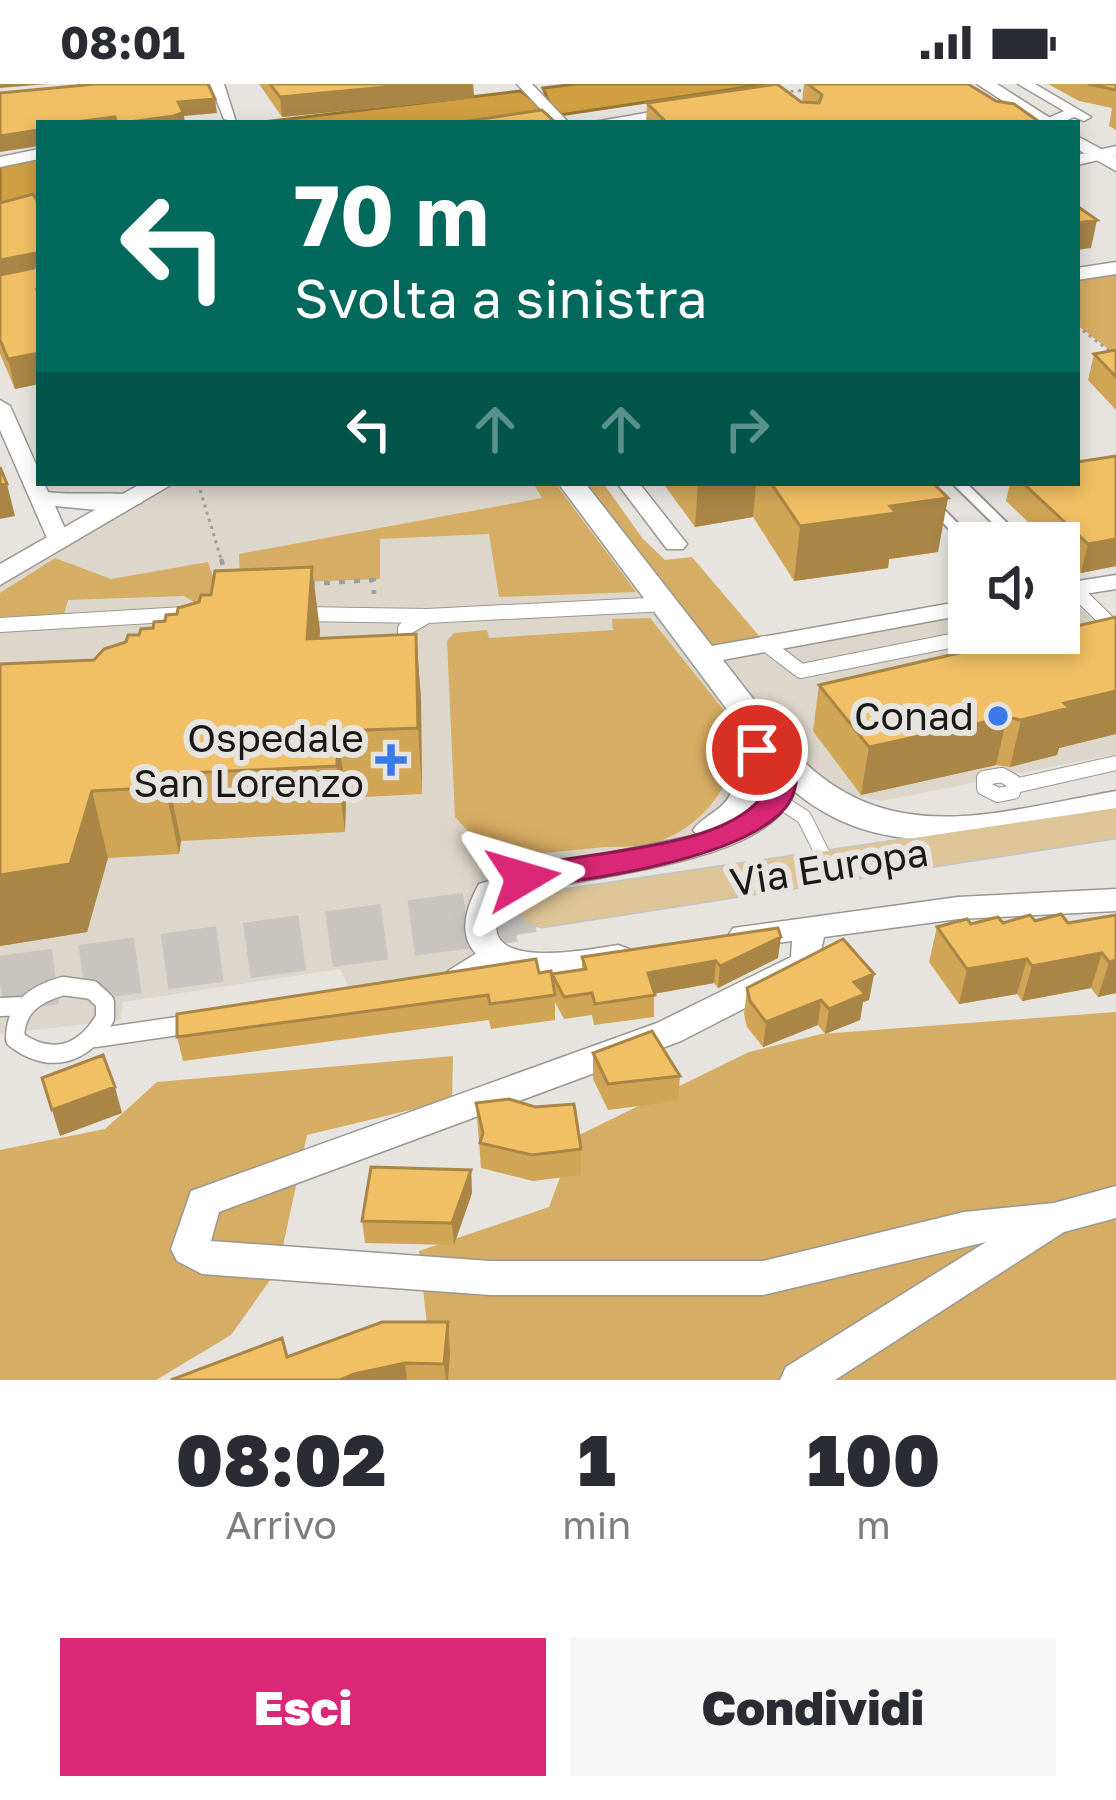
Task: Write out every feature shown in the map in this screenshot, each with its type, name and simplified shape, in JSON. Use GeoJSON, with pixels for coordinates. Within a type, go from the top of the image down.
{"type":"FeatureCollection","features":[{"type":"Feature","properties":{"kind":"main road","name":"Via Europa"},"geometry":{"type":"LineString","coordinates":[[542,910],[1116,823]]}},
{"type":"Feature","properties":{"kind":"street"},"geometry":{"type":"LineString","coordinates":[[218,84],[231,118]]}},
{"type":"Feature","properties":{"kind":"street"},"geometry":{"type":"LineString","coordinates":[[1025,84],[1088,116],[1065,120]]}},
{"type":"Feature","properties":{"kind":"street"},"geometry":{"type":"LineString","coordinates":[[987,85],[1043,120]]}},
{"type":"Feature","properties":{"kind":"street"},"geometry":{"type":"LineString","coordinates":[[526,87],[559,120]]}},
{"type":"Feature","properties":{"kind":"street"},"geometry":{"type":"LineString","coordinates":[[618,120],[709,108]]}},
{"type":"Feature","properties":{"kind":"street"},"geometry":{"type":"LineString","coordinates":[[1080,142],[1111,157]]}},
{"type":"Feature","properties":{"kind":"street"},"geometry":{"type":"LineString","coordinates":[[0,162],[36,155]]}},
{"type":"Feature","properties":{"kind":"street"},"geometry":{"type":"LineString","coordinates":[[1080,160],[1111,157]]}},
{"type":"Feature","properties":{"kind":"street"},"geometry":{"type":"LineString","coordinates":[[1080,274],[1116,268]]}},
{"type":"Feature","properties":{"kind":"street"},"geometry":{"type":"LineString","coordinates":[[0,406],[58,540]]}},
{"type":"Feature","properties":{"kind":"street"},"geometry":{"type":"LineString","coordinates":[[0,576],[156,486]]}},
{"type":"Feature","properties":{"kind":"street"},"geometry":{"type":"LineString","coordinates":[[574,486],[817,795],[858,817],[909,829],[1116,803]]}},
{"type":"Feature","properties":{"kind":"street"},"geometry":{"type":"LineString","coordinates":[[630,486],[675,544]]}},
{"type":"Feature","properties":{"kind":"street"},"geometry":{"type":"LineString","coordinates":[[38,496],[68,504],[100,505],[134,498]]}},
{"type":"Feature","properties":{"kind":"street"},"geometry":{"type":"LineString","coordinates":[[1080,588],[1116,582]]}},
{"type":"Feature","properties":{"kind":"street"},"geometry":{"type":"LineString","coordinates":[[706,655],[948,611]]}},
{"type":"Feature","properties":{"kind":"street"},"geometry":{"type":"LineString","coordinates":[[648,952],[556,966],[521,965],[494,953],[481,936],[479,915],[490,892],[523,878],[674,851],[732,833],[764,791],[776,748]]}},
{"type":"Feature","properties":{"kind":"street"},"geometry":{"type":"LineString","coordinates":[[717,941],[958,908],[1116,900]]}},
{"type":"Feature","properties":{"kind":"street"},"geometry":{"type":"LineString","coordinates":[[808,926],[806,963],[669,1032],[204,1202],[190,1249],[202,1257],[490,1278],[763,1278],[964,1228],[1054,1219],[1116,1202]]}},
{"type":"Feature","properties":{"kind":"street"},"geometry":{"type":"LineString","coordinates":[[800,1380],[1054,1219]]}},
{"type":"Feature","properties":{"kind":"lane"},"geometry":{"type":"LineString","coordinates":[[914,486],[964,537],[1006,529],[962,486]]}},
{"type":"Feature","properties":{"kind":"lane"},"geometry":{"type":"LineString","coordinates":[[1080,601],[1116,630]]}},
{"type":"Feature","properties":{"kind":"lane"},"geometry":{"type":"LineString","coordinates":[[296,614],[427,616],[667,604]]}},
{"type":"Feature","properties":{"kind":"lane"},"geometry":{"type":"LineString","coordinates":[[0,626],[207,613]]}},
{"type":"Feature","properties":{"kind":"lane"},"geometry":{"type":"LineString","coordinates":[[406,664],[405,629],[427,616]]}},
{"type":"Feature","properties":{"kind":"lane"},"geometry":{"type":"LineString","coordinates":[[764,644],[800,671],[948,641]]}},
{"type":"Feature","properties":{"kind":"lane"},"geometry":{"type":"LineString","coordinates":[[1016,786],[1116,763]]}},
{"type":"Feature","properties":{"kind":"lane"},"geometry":{"type":"LineString","coordinates":[[764,791],[804,818],[817,834],[824,855],[819,868]]}},
{"type":"Feature","properties":{"kind":"lane"},"geometry":{"type":"LineString","coordinates":[[439,987],[494,953]]}},
{"type":"Feature","properties":{"kind":"lane"},"geometry":{"type":"LineString","coordinates":[[95,1039],[108,1016],[101,995],[91,988],[48,989],[24,1006],[14,1028],[16,1039],[33,1053],[60,1055],[95,1039],[209,1021]]}},
{"type":"Feature","properties":{"kind":"lane"},"geometry":{"type":"LineString","coordinates":[[0,1007],[24,1006]]}},
{"type":"Feature","properties":{"kind":"path"},"geometry":{"type":"LineString","coordinates":[[764,95],[809,89]]}},
{"type":"Feature","properties":{"kind":"path"},"geometry":{"type":"LineString","coordinates":[[1080,328],[1116,356]]}},
{"type":"Feature","properties":{"kind":"path"},"geometry":{"type":"LineString","coordinates":[[199,486],[235,606],[207,613]]}},
{"type":"Feature","properties":{"kind":"path"},"geometry":{"type":"LineString","coordinates":[[292,585],[374,580],[374,606]]}},
{"type":"Feature","properties":{"kind":"shaded area"},"geometry":{"type":"Polygon","coordinates":[[[767,84],[527,120],[280,120],[520,91],[554,114],[543,88],[767,84]]]}},
{"type":"Feature","properties":{"kind":"shaded area"},"geometry":{"type":"Polygon","coordinates":[[[36,157],[36,197],[0,207],[0,164],[36,157]]]}},
{"type":"Feature","properties":{"kind":"shaded area"},"geometry":{"type":"Polygon","coordinates":[[[1116,265],[1116,355],[1080,327],[1080,271],[1116,265]]]}},
{"type":"Feature","properties":{"kind":"shaded area","name":"Ospedale San Lorenzo"},"geometry":{"type":"Polygon","coordinates":[[[164,486],[581,486],[710,653],[948,611],[948,654],[1080,654],[1080,607],[1116,642],[1116,754],[882,801],[800,787],[684,851],[481,904],[489,985],[348,986],[340,969],[123,1002],[121,1020],[0,1034],[0,580],[164,486]]]}},
{"type":"Feature","properties":{"kind":"shaded area"},"geometry":{"type":"Polygon","coordinates":[[[535,486],[557,486],[636,592],[499,597],[489,534],[380,539],[380,579],[240,584],[239,554],[542,498],[535,486]]]}},
{"type":"Feature","properties":{"kind":"shaded area"},"geometry":{"type":"Polygon","coordinates":[[[581,486],[605,486],[643,539],[665,560],[692,557],[765,643],[710,653],[581,486]]]}},
{"type":"Feature","properties":{"kind":"shaded area"},"geometry":{"type":"Polygon","coordinates":[[[55,558],[111,579],[208,562],[221,600],[197,604],[184,596],[68,600],[64,614],[0,617],[0,593],[55,558]]]}},
{"type":"Feature","properties":{"kind":"shaded area"},"geometry":{"type":"Polygon","coordinates":[[[650,618],[727,714],[733,756],[719,794],[690,824],[652,844],[492,857],[455,817],[447,641],[454,633],[487,630],[489,638],[613,630],[612,619],[650,618]]]}},
{"type":"Feature","properties":{"kind":"shaded area"},"geometry":{"type":"Polygon","coordinates":[[[1116,1012],[1116,1380],[416,1380],[432,1372],[419,1251],[549,1207],[575,1137],[749,1052],[821,1034],[1116,1012]]]}},
{"type":"Feature","properties":{"kind":"shaded area"},"geometry":{"type":"Polygon","coordinates":[[[453,1056],[452,1100],[307,1135],[278,1269],[231,1335],[156,1380],[0,1380],[0,1150],[105,1129],[157,1082],[453,1056]]]}},
{"type":"Feature","properties":{"kind":"building"},"geometry":{"type":"Polygon","coordinates":[[[96,84],[208,84],[215,99],[178,102],[183,112],[174,116],[36,120],[36,130],[0,136],[0,93],[96,84]]]}},
{"type":"Feature","properties":{"kind":"building"},"geometry":{"type":"Polygon","coordinates":[[[270,84],[418,84],[280,97],[270,84]]]}},
{"type":"Feature","properties":{"kind":"building"},"geometry":{"type":"Polygon","coordinates":[[[777,84],[801,102],[819,103],[822,95],[808,84],[968,84],[996,101],[1014,104],[1037,120],[664,120],[647,103],[777,84]]]}},
{"type":"Feature","properties":{"kind":"building"},"geometry":{"type":"Polygon","coordinates":[[[542,110],[553,120],[475,120],[542,110]]]}},
{"type":"Feature","properties":{"kind":"building"},"geometry":{"type":"Polygon","coordinates":[[[33,194],[36,253],[0,260],[0,203],[33,194]]]}},
{"type":"Feature","properties":{"kind":"building"},"geometry":{"type":"Polygon","coordinates":[[[1080,208],[1097,220],[1080,223],[1080,208]]]}},
{"type":"Feature","properties":{"kind":"building"},"geometry":{"type":"Polygon","coordinates":[[[36,253],[36,354],[8,359],[0,340],[0,275],[34,268],[36,253]]]}},
{"type":"Feature","properties":{"kind":"building"},"geometry":{"type":"Polygon","coordinates":[[[1116,350],[1116,377],[1094,354],[1116,350]]]}},
{"type":"Feature","properties":{"kind":"building"},"geometry":{"type":"Polygon","coordinates":[[[1116,456],[1116,539],[1088,544],[1080,536],[1080,522],[1065,522],[1026,486],[1080,486],[1080,462],[1116,456]]]}},
{"type":"Feature","properties":{"kind":"building"},"geometry":{"type":"Polygon","coordinates":[[[773,486],[936,486],[948,498],[890,506],[896,513],[800,526],[773,486]]]}},
{"type":"Feature","properties":{"kind":"building"},"geometry":{"type":"Polygon","coordinates":[[[312,567],[307,639],[416,634],[418,728],[338,731],[337,766],[167,774],[165,787],[92,791],[70,864],[0,875],[0,664],[94,660],[104,649],[126,642],[128,635],[139,635],[141,629],[153,628],[154,622],[165,621],[166,615],[177,614],[178,608],[199,602],[201,595],[211,595],[215,571],[312,567]]]}},
{"type":"Feature","properties":{"kind":"building"},"geometry":{"type":"Polygon","coordinates":[[[1116,617],[1116,691],[1064,703],[1069,708],[1021,720],[1007,717],[869,747],[819,685],[955,654],[1080,654],[1080,625],[1116,617]]]}},
{"type":"Feature","properties":{"kind":"building"},"geometry":{"type":"Polygon","coordinates":[[[1061,914],[1068,923],[1116,915],[1116,960],[1109,962],[1102,953],[1032,966],[1027,959],[967,969],[937,927],[967,919],[971,924],[998,917],[1003,923],[1030,915],[1035,921],[1061,914]]]}},
{"type":"Feature","properties":{"kind":"building"},"geometry":{"type":"Polygon","coordinates":[[[778,928],[781,937],[720,966],[716,961],[648,973],[655,995],[595,1004],[592,993],[564,997],[552,974],[586,969],[582,957],[778,928]]]}},
{"type":"Feature","properties":{"kind":"building"},"geometry":{"type":"Polygon","coordinates":[[[843,939],[874,974],[854,982],[865,994],[829,1009],[821,1000],[766,1022],[750,1001],[747,988],[843,939]]]}},
{"type":"Feature","properties":{"kind":"building"},"geometry":{"type":"Polygon","coordinates":[[[536,959],[539,973],[551,971],[555,995],[490,1004],[488,995],[177,1037],[177,1014],[536,959]]]}},
{"type":"Feature","properties":{"kind":"building"},"geometry":{"type":"Polygon","coordinates":[[[652,1031],[680,1076],[608,1084],[593,1053],[652,1031]]]}},
{"type":"Feature","properties":{"kind":"building"},"geometry":{"type":"Polygon","coordinates":[[[103,1055],[115,1087],[52,1110],[42,1078],[103,1055]]]}},
{"type":"Feature","properties":{"kind":"building"},"geometry":{"type":"Polygon","coordinates":[[[509,1099],[535,1107],[574,1104],[581,1149],[532,1155],[480,1143],[483,1133],[476,1103],[509,1099]]]}},
{"type":"Feature","properties":{"kind":"building"},"geometry":{"type":"Polygon","coordinates":[[[371,1167],[471,1170],[452,1223],[362,1221],[371,1167]]]}},
{"type":"Feature","properties":{"kind":"building"},"geometry":{"type":"Polygon","coordinates":[[[382,1322],[448,1322],[444,1364],[405,1363],[340,1380],[171,1380],[282,1338],[287,1357],[382,1322]]]}},
{"type":"Feature","properties":{"kind":"tunnel"},"geometry":{"type":"LineString","coordinates":[[493,917],[542,910]]}},
{"type":"Feature","properties":{"kind":"tunnel"},"geometry":{"type":"LineString","coordinates":[[493,917],[514,914]]}},
{"type":"Feature","properties":{"kind":"tunnel"},"geometry":{"type":"LineString","coordinates":[[0,984],[493,917]]}},
{"type":"Feature","properties":{"kind":"place","name":"Conad"},"geometry":{"type":"Point","coordinates":[998,716]}},
{"type":"Feature","properties":{"kind":"place","name":"Ospedale San Lorenzo"},"geometry":{"type":"Point","coordinates":[391,760]}},
{"type":"Feature","properties":{"kind":"route"},"geometry":{"type":"LineString","coordinates":[[523,878],[593,869],[732,833],[777,800],[782,786],[785,763],[766,733],[757,750]]}}]}
